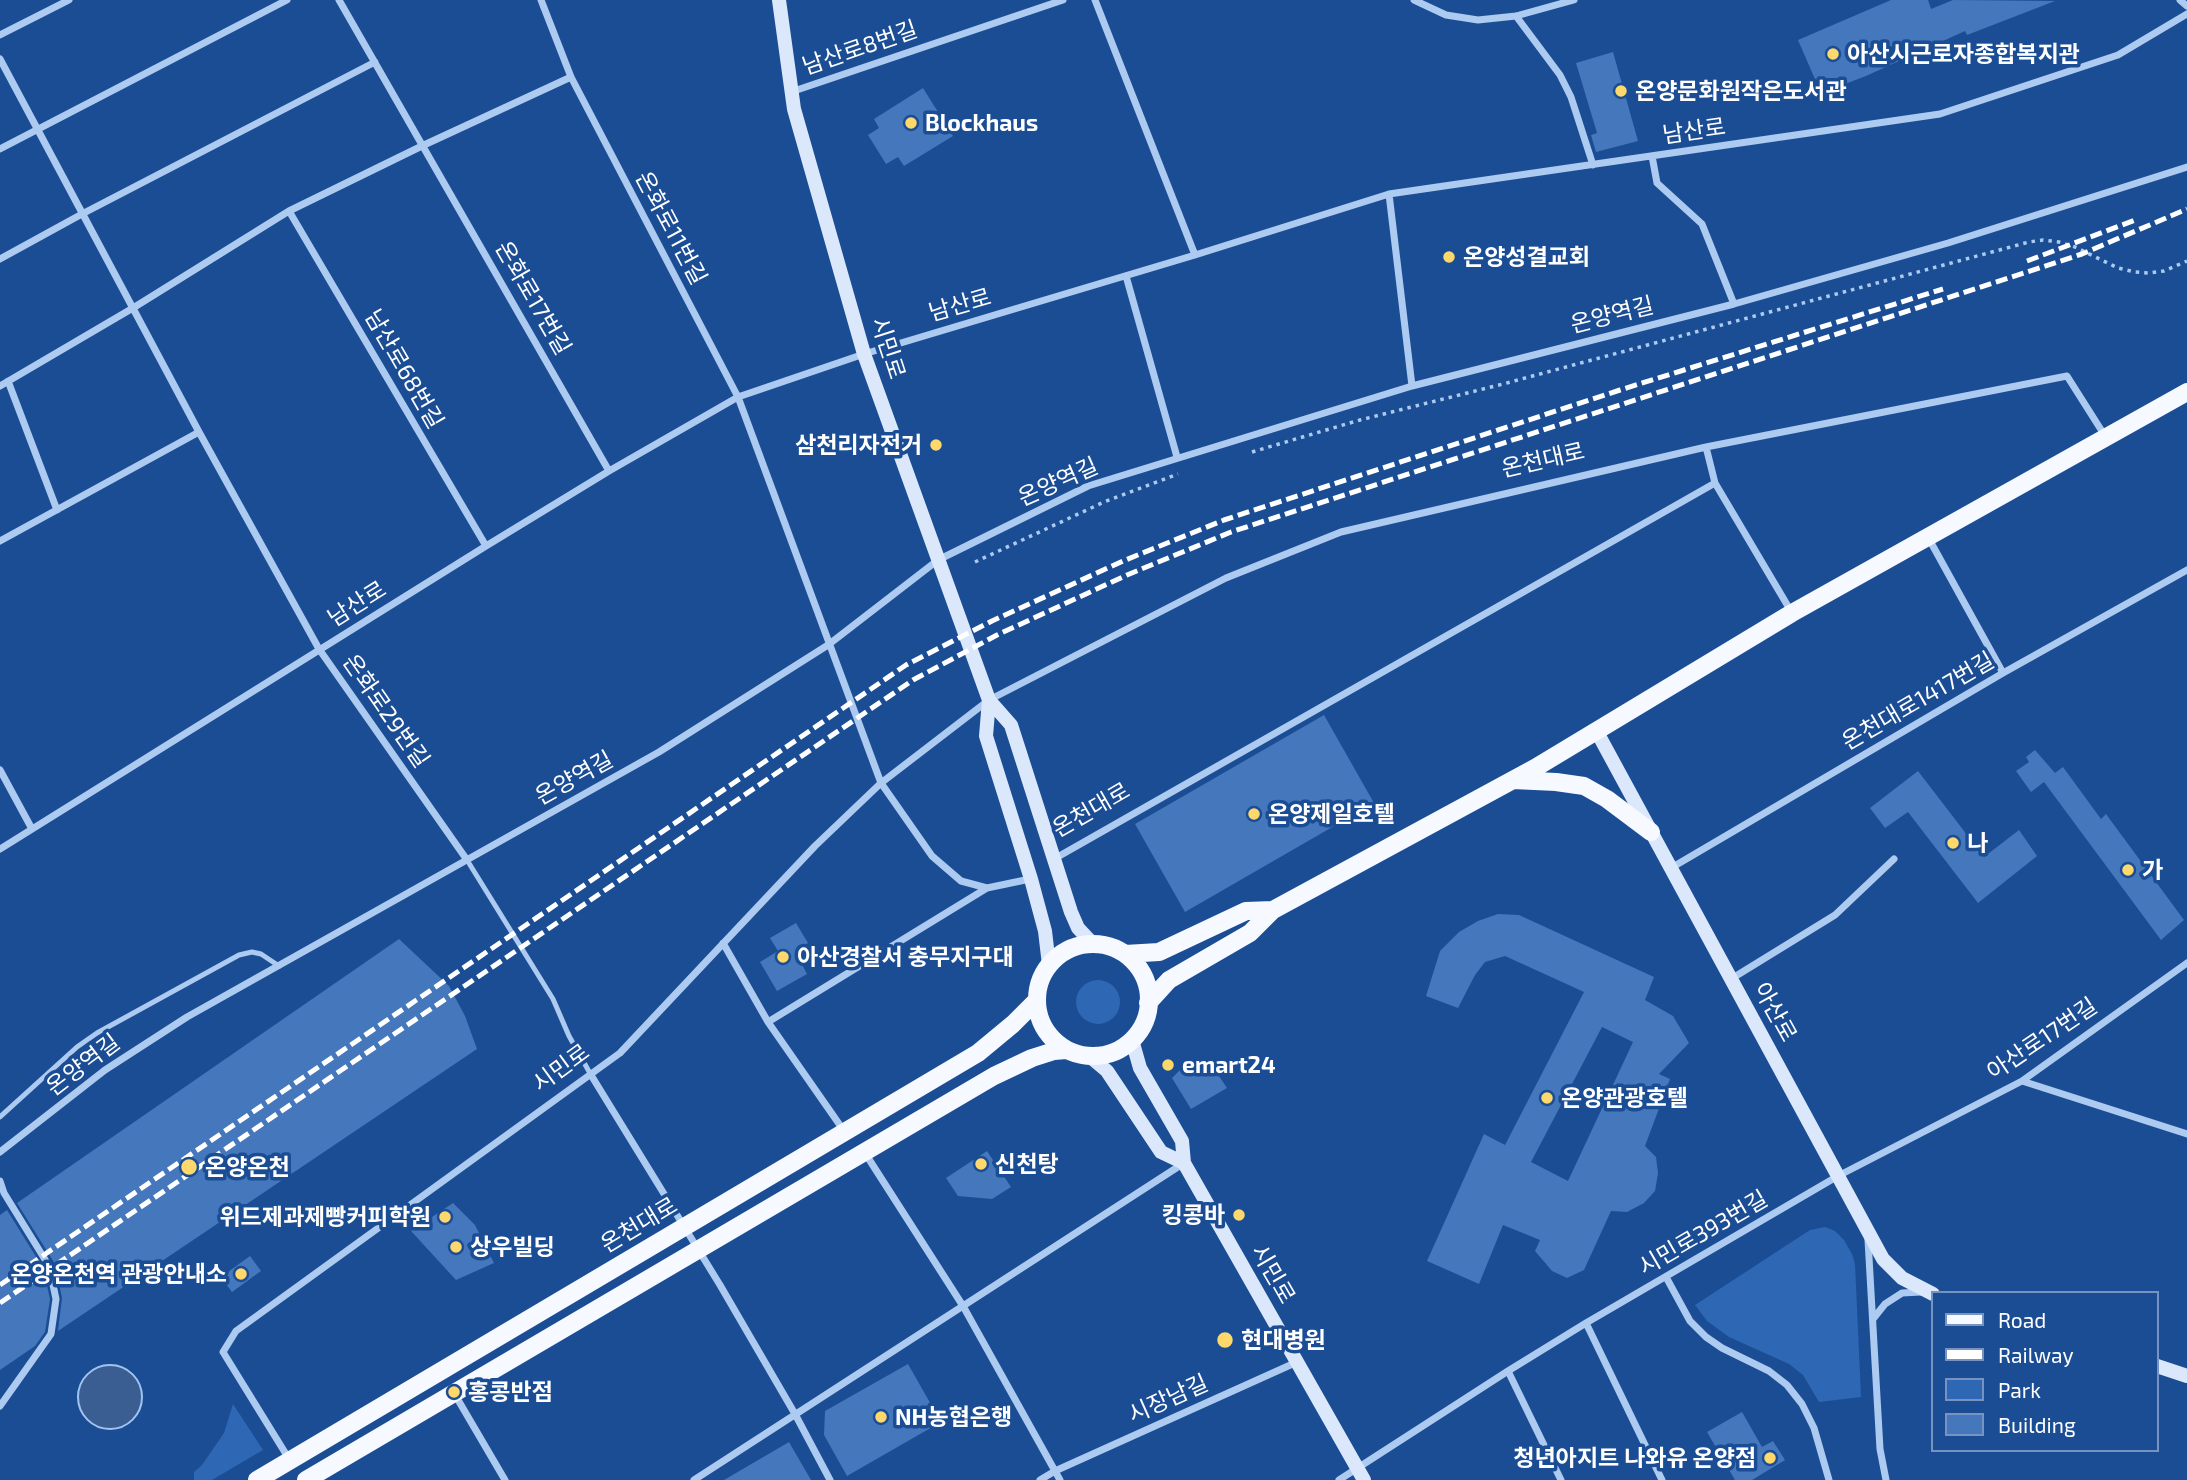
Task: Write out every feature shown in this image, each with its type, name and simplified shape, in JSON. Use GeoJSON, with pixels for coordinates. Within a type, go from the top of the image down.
{"type":"FeatureCollection","features":[{"type":"Feature","properties":{"kind":"main road","name":"시민로"},"geometry":{"type":"LineString","coordinates":[[779,0],[790,92],[864,354],[989,699],[1011,725],[1078,928],[1093,944]]}},
{"type":"Feature","properties":{"kind":"main road"},"geometry":{"type":"LineString","coordinates":[[1148,1003],[1169,980],[1250,933],[1273,910],[1513,780],[1792,613],[2187,392]]}},
{"type":"Feature","properties":{"kind":"main road","name":"시민로"},"geometry":{"type":"LineString","coordinates":[[989,699],[986,736],[1031,879],[1045,931],[1049,965]]}},
{"type":"Feature","properties":{"kind":"main road","name":"아산로"},"geometry":{"type":"LineString","coordinates":[[1597,732],[1883,1259],[1902,1278],[1930,1293]]}},
{"type":"Feature","properties":{"kind":"main road"},"geometry":{"type":"LineString","coordinates":[[1513,780],[1584,786],[1607,799],[1651,832]]}},
{"type":"Feature","properties":{"kind":"main road"},"geometry":{"type":"LineString","coordinates":[[1125,954],[1159,952],[1246,911],[1273,910]]}},
{"type":"Feature","properties":{"kind":"main road"},"geometry":{"type":"LineString","coordinates":[[306,1480],[994,1076],[1031,1058],[1054,1051],[1101,1055],[1118,1050],[1132,1040],[1143,1025],[1148,1003],[1143,974],[1133,960],[1119,950],[1102,944],[1068,949],[1054,959],[1043,973],[1037,990],[1037,1008],[1042,1025],[1052,1039],[1066,1050]]}},
{"type":"Feature","properties":{"kind":"main road","name":"온천대로"},"geometry":{"type":"LineString","coordinates":[[257,1480],[978,1053],[1037,1000]]}},
{"type":"Feature","properties":{"kind":"main road","name":"시민로"},"geometry":{"type":"LineString","coordinates":[[1132,1040],[1140,1068],[1182,1141],[1184,1163],[1361,1474]]}},
{"type":"Feature","properties":{"kind":"main road","name":"시민로"},"geometry":{"type":"LineString","coordinates":[[1088,1055],[1107,1070],[1161,1152],[1184,1163]]}},
{"type":"Feature","properties":{"kind":"main road"},"geometry":{"type":"LineString","coordinates":[[2159,1367],[2187,1376]]}},
{"type":"Feature","properties":{"kind":"street"},"geometry":{"type":"LineString","coordinates":[[0,35],[69,0]]}},
{"type":"Feature","properties":{"kind":"street"},"geometry":{"type":"LineString","coordinates":[[0,149],[287,0]]}},
{"type":"Feature","properties":{"kind":"street","name":"온화로17번길"},"geometry":{"type":"LineString","coordinates":[[339,0],[609,471]]}},
{"type":"Feature","properties":{"kind":"street","name":"온화로11번길"},"geometry":{"type":"LineString","coordinates":[[541,0],[571,77],[738,397]]}},
{"type":"Feature","properties":{"kind":"street","name":"남산로8번길"},"geometry":{"type":"LineString","coordinates":[[790,92],[1063,0]]}},
{"type":"Feature","properties":{"kind":"street"},"geometry":{"type":"LineString","coordinates":[[1095,0],[1195,255]]}},
{"type":"Feature","properties":{"kind":"street"},"geometry":{"type":"LineString","coordinates":[[1414,0],[1446,15],[1478,20],[1516,16],[1574,0]]}},
{"type":"Feature","properties":{"kind":"street"},"geometry":{"type":"LineString","coordinates":[[2180,0],[2187,6]]}},
{"type":"Feature","properties":{"kind":"street","name":"남산로"},"geometry":{"type":"LineString","coordinates":[[0,849],[609,471],[738,397],[864,354],[1389,194],[1940,114],[2118,55],[2187,14]]}},
{"type":"Feature","properties":{"kind":"street"},"geometry":{"type":"LineString","coordinates":[[1516,16],[1560,75],[1571,97],[1593,165]]}},
{"type":"Feature","properties":{"kind":"street","name":"온화로29번길"},"geometry":{"type":"LineString","coordinates":[[0,59],[199,432],[319,649],[467,860]]}},
{"type":"Feature","properties":{"kind":"street"},"geometry":{"type":"LineString","coordinates":[[0,259],[375,62]]}},
{"type":"Feature","properties":{"kind":"street"},"geometry":{"type":"LineString","coordinates":[[0,386],[133,308],[289,211],[571,77]]}},
{"type":"Feature","properties":{"kind":"street"},"geometry":{"type":"LineString","coordinates":[[1652,156],[1657,183],[1702,224],[1734,304]]}},
{"type":"Feature","properties":{"kind":"street","name":"온양역길"},"geometry":{"type":"LineString","coordinates":[[0,1152],[105,1070],[187,1017],[659,752],[828,645],[938,561],[1088,486],[1412,386],[1734,304],[1948,243],[2187,167]]}},
{"type":"Feature","properties":{"kind":"street"},"geometry":{"type":"LineString","coordinates":[[1389,194],[1412,386]]}},
{"type":"Feature","properties":{"kind":"street","name":"남산로68번길"},"geometry":{"type":"LineString","coordinates":[[289,211],[486,547]]}},
{"type":"Feature","properties":{"kind":"street"},"geometry":{"type":"LineString","coordinates":[[1126,276],[1177,457]]}},
{"type":"Feature","properties":{"kind":"street","name":"온천대로"},"geometry":{"type":"LineString","coordinates":[[989,699],[1226,578],[1341,532],[1706,447],[2067,376],[2106,437]]}},
{"type":"Feature","properties":{"kind":"street"},"geometry":{"type":"LineString","coordinates":[[8,381],[57,510]]}},
{"type":"Feature","properties":{"kind":"street"},"geometry":{"type":"LineString","coordinates":[[738,397],[881,783],[932,856],[961,881],[987,888]]}},
{"type":"Feature","properties":{"kind":"street"},"geometry":{"type":"LineString","coordinates":[[0,541],[199,432]]}},
{"type":"Feature","properties":{"kind":"street"},"geometry":{"type":"LineString","coordinates":[[1706,447],[1715,483],[1792,613]]}},
{"type":"Feature","properties":{"kind":"street","name":"온천대로"},"geometry":{"type":"LineString","coordinates":[[1054,859],[1715,483]]}},
{"type":"Feature","properties":{"kind":"street"},"geometry":{"type":"LineString","coordinates":[[1927,536],[2003,673]]}},
{"type":"Feature","properties":{"kind":"street","name":"온천대로1417번길"},"geometry":{"type":"LineString","coordinates":[[1671,868],[2003,673],[2187,571]]}},
{"type":"Feature","properties":{"kind":"street","name":"시민로"},"geometry":{"type":"LineString","coordinates":[[290,1459],[223,1352],[236,1331],[620,1054],[815,846],[881,783],[989,699]]}},
{"type":"Feature","properties":{"kind":"street"},"geometry":{"type":"LineString","coordinates":[[0,770],[32,829]]}},
{"type":"Feature","properties":{"kind":"street"},"geometry":{"type":"LineString","coordinates":[[1731,979],[1835,915],[1894,859]]}},
{"type":"Feature","properties":{"kind":"street"},"geometry":{"type":"LineString","coordinates":[[768,1022],[987,888],[1031,879]]}},
{"type":"Feature","properties":{"kind":"street"},"geometry":{"type":"LineString","coordinates":[[723,943],[768,1022],[845,1132]]}},
{"type":"Feature","properties":{"kind":"street","name":"아산로17번길"},"geometry":{"type":"LineString","coordinates":[[1838,1176],[2022,1081],[2187,962]]}},
{"type":"Feature","properties":{"kind":"street"},"geometry":{"type":"LineString","coordinates":[[591,1074],[796,1414],[830,1480]]}},
{"type":"Feature","properties":{"kind":"street"},"geometry":{"type":"LineString","coordinates":[[2022,1081],[2187,1134]]}},
{"type":"Feature","properties":{"kind":"street"},"geometry":{"type":"LineString","coordinates":[[865,1152],[963,1306],[1060,1480]]}},
{"type":"Feature","properties":{"kind":"street"},"geometry":{"type":"LineString","coordinates":[[694,1480],[1184,1163]]}},
{"type":"Feature","properties":{"kind":"street","name":"시민로393번길"},"geometry":{"type":"LineString","coordinates":[[1339,1480],[1361,1474],[1508,1371],[1838,1176]]}},
{"type":"Feature","properties":{"kind":"street"},"geometry":{"type":"LineString","coordinates":[[0,1181],[4,1193],[49,1266],[56,1299],[51,1334],[0,1406]]}},
{"type":"Feature","properties":{"kind":"street"},"geometry":{"type":"LineString","coordinates":[[1868,1231],[1880,1449],[1886,1480]]}},
{"type":"Feature","properties":{"kind":"street"},"geometry":{"type":"LineString","coordinates":[[1666,1277],[1690,1321],[1706,1336],[1722,1348],[1769,1371],[1787,1385],[1802,1404],[1814,1428],[1829,1480]]}},
{"type":"Feature","properties":{"kind":"street"},"geometry":{"type":"LineString","coordinates":[[1872,1319],[1885,1304],[1902,1293],[1930,1293]]}},
{"type":"Feature","properties":{"kind":"street"},"geometry":{"type":"LineString","coordinates":[[1586,1323],[1662,1480]]}},
{"type":"Feature","properties":{"kind":"street","name":"시장남길"},"geometry":{"type":"LineString","coordinates":[[1040,1480],[1297,1362]]}},
{"type":"Feature","properties":{"kind":"street"},"geometry":{"type":"LineString","coordinates":[[1508,1371],[1561,1480]]}},
{"type":"Feature","properties":{"kind":"street"},"geometry":{"type":"LineString","coordinates":[[454,1393],[505,1480]]}},
{"type":"Feature","properties":{"kind":"lane"},"geometry":{"type":"LineString","coordinates":[[467,860],[553,999],[569,1036],[591,1074]]}},
{"type":"Feature","properties":{"kind":"lane"},"geometry":{"type":"LineString","coordinates":[[0,1117],[77,1047],[97,1033],[239,954],[261,954],[279,966]]}},
{"type":"Feature","properties":{"kind":"path"},"geometry":{"type":"LineString","coordinates":[[1242,454],[1360,420],[2029,242],[2059,242],[2118,268],[2134,272],[2164,271],[2187,261]]}},
{"type":"Feature","properties":{"kind":"path"},"geometry":{"type":"LineString","coordinates":[[975,562],[1104,502],[1190,470]]}},
{"type":"Feature","properties":{"kind":"green space"},"geometry":{"type":"Polygon","coordinates":[[[1098,980],[1107,981],[1114,986],[1119,993],[1119,1011],[1114,1018],[1107,1023],[1098,1024],[1089,1023],[1082,1018],[1077,1011],[1076,1002],[1077,993],[1082,986],[1089,981],[1098,980]]]}},
{"type":"Feature","properties":{"kind":"green space"},"geometry":{"type":"Polygon","coordinates":[[[1825,1227],[1835,1231],[1844,1240],[1855,1264],[1861,1397],[1819,1402],[1803,1375],[1789,1364],[1729,1337],[1707,1321],[1695,1305],[1810,1230],[1825,1227]]]}},
{"type":"Feature","properties":{"kind":"green space"},"geometry":{"type":"Polygon","coordinates":[[[233,1404],[263,1450],[212,1480],[194,1480],[194,1472],[224,1433],[233,1404]]]}},
{"type":"Feature","properties":{"kind":"shaded area"},"geometry":{"type":"Polygon","coordinates":[[[104,1365],[116,1365],[133,1374],[140,1385],[140,1409],[133,1420],[116,1429],[104,1429],[92,1424],[83,1415],[78,1403],[78,1391],[83,1379],[92,1370],[104,1365]]]}},
{"type":"Feature","properties":{"kind":"building"},"geometry":{"type":"Polygon","coordinates":[[[1891,0],[1928,0],[1931,9],[1953,0],[2055,1],[1967,35],[1965,31],[1866,76],[1821,93],[1798,40],[1891,0]]]}},
{"type":"Feature","properties":{"kind":"building"},"geometry":{"type":"Polygon","coordinates":[[[1613,52],[1638,141],[1596,152],[1591,135],[1597,133],[1576,63],[1613,52]]]}},
{"type":"Feature","properties":{"kind":"building","name":"Blockhaus"},"geometry":{"type":"Polygon","coordinates":[[[923,88],[953,136],[904,166],[898,157],[886,164],[868,135],[879,128],[874,119],[923,88]]]}},
{"type":"Feature","properties":{"kind":"building","name":"온양제일호텔"},"geometry":{"type":"Polygon","coordinates":[[[1324,715],[1374,803],[1185,912],[1135,824],[1324,715]]]}},
{"type":"Feature","properties":{"kind":"building","name":"가"},"geometry":{"type":"Polygon","coordinates":[[[2035,750],[2055,773],[2063,767],[2101,819],[2106,814],[2184,920],[2161,940],[2044,782],[2031,792],[2016,771],[2029,762],[2026,757],[2035,750]]]}},
{"type":"Feature","properties":{"kind":"building","name":"나"},"geometry":{"type":"Polygon","coordinates":[[[1918,771],[1984,857],[2019,830],[2037,856],[1978,903],[1908,812],[1885,828],[1870,808],[1918,771]]]}},
{"type":"Feature","properties":{"kind":"building","name":"온양관광호텔"},"geometry":{"type":"Polygon","coordinates":[[[1498,914],[1519,915],[1654,977],[1645,1000],[1673,1016],[1689,1043],[1659,1074],[1670,1079],[1645,1146],[1656,1157],[1658,1173],[1655,1191],[1644,1203],[1627,1212],[1611,1211],[1584,1270],[1567,1278],[1552,1271],[1535,1251],[1540,1240],[1503,1225],[1479,1284],[1427,1261],[1484,1134],[1505,1145],[1584,992],[1505,956],[1485,962],[1458,1008],[1426,996],[1440,951],[1459,932],[1498,914]],[[1602,1027],[1531,1162],[1568,1181],[1633,1042],[1602,1027]]]}},
{"type":"Feature","properties":{"kind":"building","name":"아산경찰서 충무지구대"},"geometry":{"type":"Polygon","coordinates":[[[796,923],[808,943],[795,951],[807,974],[777,991],[760,962],[778,951],[770,938],[796,923]]]}},
{"type":"Feature","properties":{"kind":"building"},"geometry":{"type":"Polygon","coordinates":[[[399,939],[449,986],[465,1016],[477,1049],[58,1331],[62,1298],[55,1264],[17,1203],[399,939]]]}},
{"type":"Feature","properties":{"kind":"building"},"geometry":{"type":"Polygon","coordinates":[[[1190,1060],[1215,1070],[1227,1088],[1191,1109],[1172,1078],[1190,1060]]]}},
{"type":"Feature","properties":{"kind":"building","name":"신천탕"},"geometry":{"type":"Polygon","coordinates":[[[987,1151],[1011,1187],[992,1199],[958,1196],[946,1178],[987,1151]]]}},
{"type":"Feature","properties":{"kind":"building","name":"상우빌딩"},"geometry":{"type":"Polygon","coordinates":[[[453,1203],[475,1225],[494,1263],[456,1280],[411,1231],[453,1203]]]}},
{"type":"Feature","properties":{"kind":"building"},"geometry":{"type":"Polygon","coordinates":[[[7,1210],[43,1268],[50,1299],[45,1332],[35,1346],[0,1370],[0,1215],[7,1210]]]}},
{"type":"Feature","properties":{"kind":"building","name":"온양온천역 관광안내소"},"geometry":{"type":"Polygon","coordinates":[[[250,1256],[261,1271],[232,1292],[221,1277],[250,1256]]]}},
{"type":"Feature","properties":{"kind":"building","name":"NH농협은행"},"geometry":{"type":"Polygon","coordinates":[[[908,1364],[941,1422],[847,1476],[824,1435],[825,1411],[908,1364]]]}},
{"type":"Feature","properties":{"kind":"building"},"geometry":{"type":"Polygon","coordinates":[[[1742,1412],[1762,1447],[1773,1441],[1785,1460],[1752,1480],[1735,1480],[1707,1432],[1742,1412]]]}},
{"type":"Feature","properties":{"kind":"building"},"geometry":{"type":"Polygon","coordinates":[[[789,1442],[811,1480],[724,1480],[789,1442]]]}},
{"type":"Feature","properties":{"kind":"railway"},"geometry":{"type":"LineString","coordinates":[[0,1303],[913,680],[997,635],[1127,575],[1231,532],[2082,254],[2187,209]]}},
{"type":"Feature","properties":{"kind":"railway"},"geometry":{"type":"LineString","coordinates":[[2027,261],[2138,219]]}},
{"type":"Feature","properties":{"kind":"railway"},"geometry":{"type":"LineString","coordinates":[[0,1285],[906,665],[992,621],[1123,561],[1224,520],[1620,390],[1943,289]]}},
{"type":"Feature","properties":{"kind":"place","name":"아산시근로자종합복지관"},"geometry":{"type":"Point","coordinates":[1833,54]}},
{"type":"Feature","properties":{"kind":"place","name":"온양문화원작은도서관"},"geometry":{"type":"Point","coordinates":[1621,91]}},
{"type":"Feature","properties":{"kind":"place","name":"Blockhaus"},"geometry":{"type":"Point","coordinates":[911,123]}},
{"type":"Feature","properties":{"kind":"place","name":"온양성결교회"},"geometry":{"type":"Point","coordinates":[1449,257]}},
{"type":"Feature","properties":{"kind":"place","name":"삼천리자전거"},"geometry":{"type":"Point","coordinates":[936,445]}},
{"type":"Feature","properties":{"kind":"place","name":"온양제일호텔"},"geometry":{"type":"Point","coordinates":[1254,814]}},
{"type":"Feature","properties":{"kind":"place","name":"나"},"geometry":{"type":"Point","coordinates":[1953,843]}},
{"type":"Feature","properties":{"kind":"place","name":"가"},"geometry":{"type":"Point","coordinates":[2128,870]}},
{"type":"Feature","properties":{"kind":"place","name":"아산경찰서 충무지구대"},"geometry":{"type":"Point","coordinates":[783,957]}},
{"type":"Feature","properties":{"kind":"place","name":"emart24"},"geometry":{"type":"Point","coordinates":[1168,1065]}},
{"type":"Feature","properties":{"kind":"place","name":"온양관광호텔"},"geometry":{"type":"Point","coordinates":[1547,1098]}},
{"type":"Feature","properties":{"kind":"place","name":"신천탕"},"geometry":{"type":"Point","coordinates":[981,1164]}},
{"type":"Feature","properties":{"kind":"place","name":"온양온천"},"geometry":{"type":"Point","coordinates":[189,1167]}},
{"type":"Feature","properties":{"kind":"place","name":"킹콩바"},"geometry":{"type":"Point","coordinates":[1239,1215]}},
{"type":"Feature","properties":{"kind":"place","name":"위드제과제빵커피학원"},"geometry":{"type":"Point","coordinates":[445,1217]}},
{"type":"Feature","properties":{"kind":"place","name":"상우빌딩"},"geometry":{"type":"Point","coordinates":[456,1247]}},
{"type":"Feature","properties":{"kind":"place","name":"온양온천역 관광안내소"},"geometry":{"type":"Point","coordinates":[241,1274]}},
{"type":"Feature","properties":{"kind":"place","name":"현대병원"},"geometry":{"type":"Point","coordinates":[1225,1340]}},
{"type":"Feature","properties":{"kind":"place","name":"홍콩반점"},"geometry":{"type":"Point","coordinates":[454,1392]}},
{"type":"Feature","properties":{"kind":"place","name":"NH농협은행"},"geometry":{"type":"Point","coordinates":[881,1417]}},
{"type":"Feature","properties":{"kind":"place","name":"청년아지트 나와유 온양점"},"geometry":{"type":"Point","coordinates":[1770,1458]}}]}
